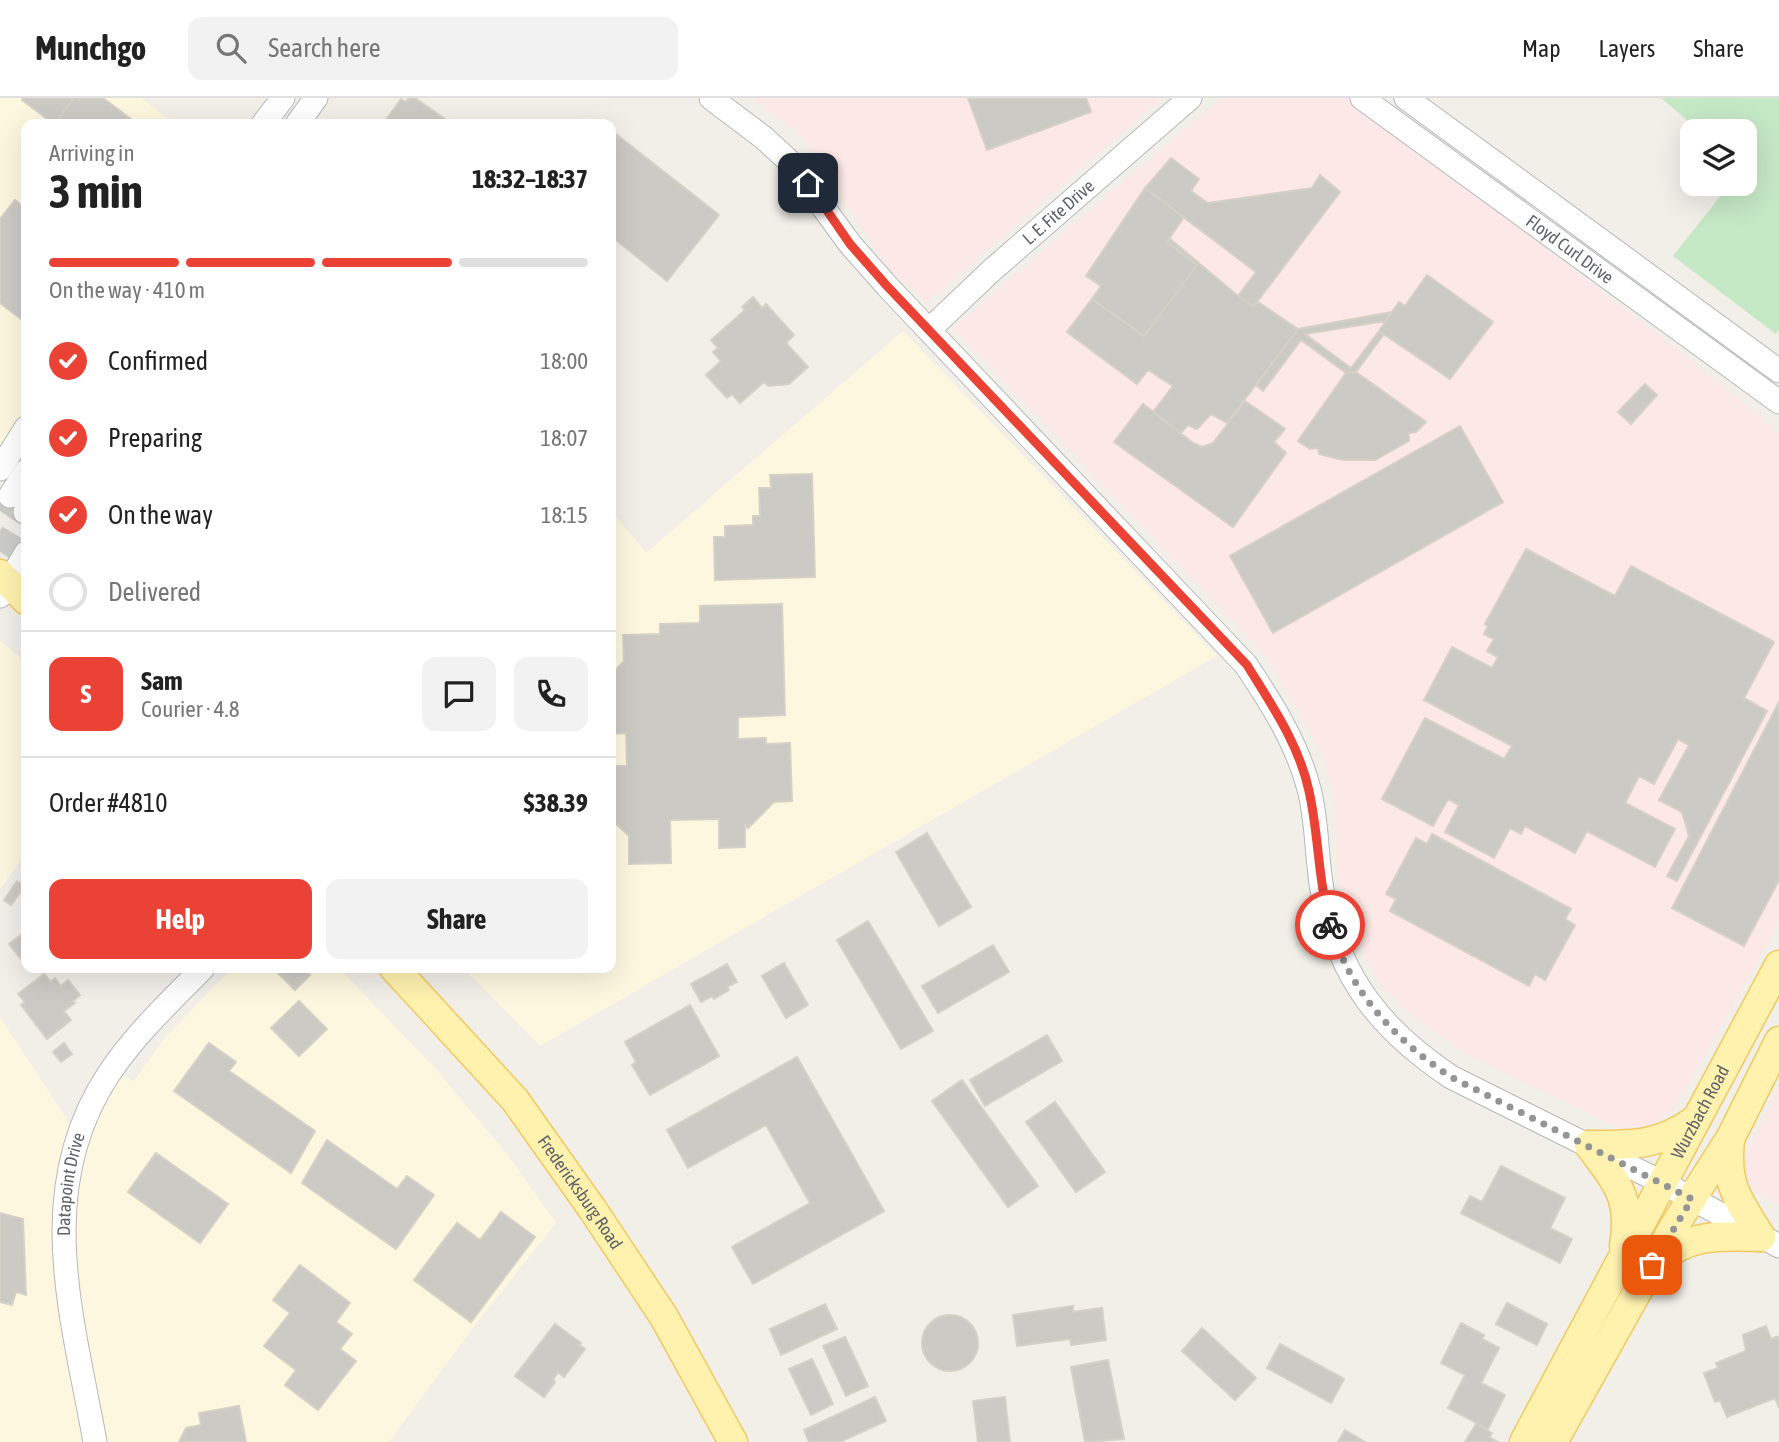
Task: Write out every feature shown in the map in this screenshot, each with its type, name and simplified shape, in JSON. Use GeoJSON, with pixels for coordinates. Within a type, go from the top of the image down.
{"type":"FeatureCollection","features":[{"type":"Feature","properties":{"kind":"main road","name":"Wurzbach Road"},"geometry":{"type":"LineString","coordinates":[[1524,1442],[1779,965]]}},
{"type":"Feature","properties":{"kind":"main road","name":"Fredericksburg Road"},"geometry":{"type":"LineString","coordinates":[[398,973],[522,1111],[593,1210],[664,1317],[733,1442]]}},
{"type":"Feature","properties":{"kind":"main road","name":"Wurzbach Road"},"geometry":{"type":"LineString","coordinates":[[1553,1442],[1652,1265],[1731,1136],[1779,1041]]}},
{"type":"Feature","properties":{"kind":"main road"},"geometry":{"type":"LineString","coordinates":[[1589,1145],[1652,1143],[1682,1130],[1696,1120]]}},
{"type":"Feature","properties":{"kind":"main road"},"geometry":{"type":"LineString","coordinates":[[1731,1136],[1727,1164],[1737,1197],[1770,1242]]}},
{"type":"Feature","properties":{"kind":"main road"},"geometry":{"type":"LineString","coordinates":[[1589,1145],[1623,1196],[1627,1227],[1622,1259]]}},
{"type":"Feature","properties":{"kind":"main road"},"geometry":{"type":"LineString","coordinates":[[1652,1265],[1676,1246],[1696,1239],[1715,1236],[1770,1242]]}},
{"type":"Feature","properties":{"kind":"street"},"geometry":{"type":"LineString","coordinates":[[267,119],[283,98]]}},
{"type":"Feature","properties":{"kind":"street"},"geometry":{"type":"LineString","coordinates":[[301,119],[316,98]]}},
{"type":"Feature","properties":{"kind":"street"},"geometry":{"type":"LineString","coordinates":[[711,98],[764,138],[790,162],[866,264],[1247,665],[1275,709],[1302,765],[1310,791],[1323,894],[1334,937],[1364,997],[1389,1028],[1421,1057],[1451,1077],[1663,1183],[1770,1242]]}},
{"type":"Feature","properties":{"kind":"street","name":"L. E. Fite Drive"},"geometry":{"type":"LineString","coordinates":[[929,330],[991,271],[1190,98]]}},
{"type":"Feature","properties":{"kind":"street","name":"Floyd Curl Drive"},"geometry":{"type":"LineString","coordinates":[[1362,98],[1779,402]]}},
{"type":"Feature","properties":{"kind":"street","name":"Floyd Curl Drive"},"geometry":{"type":"LineString","coordinates":[[1406,98],[1779,371]]}},
{"type":"Feature","properties":{"kind":"street"},"geometry":{"type":"LineString","coordinates":[[0,469],[21,436]]}},
{"type":"Feature","properties":{"kind":"street"},"geometry":{"type":"LineString","coordinates":[[7,586],[21,562]]}},
{"type":"Feature","properties":{"kind":"street","name":"Datapoint Drive"},"geometry":{"type":"LineString","coordinates":[[95,1442],[63,1258],[66,1190],[78,1141],[106,1079],[138,1035],[198,973]]}},
{"type":"Feature","properties":{"kind":"shaded area"},"geometry":{"type":"Polygon","coordinates":[[[0,98],[141,98],[168,119],[21,119],[21,419],[0,447],[0,98]]]}},
{"type":"Feature","properties":{"kind":"shaded area"},"geometry":{"type":"Polygon","coordinates":[[[752,98],[1161,98],[927,302],[888,268],[800,134],[752,98]]]}},
{"type":"Feature","properties":{"kind":"shaded area"},"geometry":{"type":"Polygon","coordinates":[[[1221,98],[1349,98],[1669,343],[1779,433],[1779,923],[1674,1109],[1649,1127],[1614,1126],[1469,1055],[1415,1019],[1379,983],[1348,919],[1337,873],[1336,810],[1324,757],[1268,658],[953,328],[1221,98]]]}},
{"type":"Feature","properties":{"kind":"shaded area"},"geometry":{"type":"Polygon","coordinates":[[[903,331],[1217,656],[540,1046],[468,973],[616,973],[616,516],[646,553],[903,331]]]}},
{"type":"Feature","properties":{"kind":"shaded area"},"geometry":{"type":"Polygon","coordinates":[[[0,641],[21,658],[21,860],[0,889],[0,641]]]}},
{"type":"Feature","properties":{"kind":"shaded area"},"geometry":{"type":"Polygon","coordinates":[[[227,973],[344,973],[434,1067],[508,1155],[556,1223],[475,1325],[389,1442],[0,1442],[0,1017],[70,1124],[99,1066],[134,1081],[163,1040],[227,973]]]}},
{"type":"Feature","properties":{"kind":"shaded area"},"geometry":{"type":"Polygon","coordinates":[[[1779,1085],[1779,1205],[1752,1189],[1741,1166],[1779,1085]]]}},
{"type":"Feature","properties":{"kind":"green space"},"geometry":{"type":"Polygon","coordinates":[[[1661,98],[1779,98],[1779,329],[1776,334],[1673,256],[1720,196],[1757,196],[1757,119],[1686,119],[1661,98]]]}},
{"type":"Feature","properties":{"kind":"building"},"geometry":{"type":"Polygon","coordinates":[[[74,98],[58,119],[47,119],[22,100],[74,98]]]}},
{"type":"Feature","properties":{"kind":"building"},"geometry":{"type":"Polygon","coordinates":[[[74,98],[103,98],[131,119],[58,119],[74,98]]]}},
{"type":"Feature","properties":{"kind":"building"},"geometry":{"type":"Polygon","coordinates":[[[409,98],[415,98],[445,119],[387,119],[401,99],[405,102],[409,98]]]}},
{"type":"Feature","properties":{"kind":"building"},"geometry":{"type":"Polygon","coordinates":[[[968,98],[1086,98],[1091,112],[987,150],[968,98]]]}},
{"type":"Feature","properties":{"kind":"building"},"geometry":{"type":"Polygon","coordinates":[[[616,134],[719,215],[667,281],[616,240],[616,134]]]}},
{"type":"Feature","properties":{"kind":"building"},"geometry":{"type":"Polygon","coordinates":[[[1171,158],[1199,179],[1191,191],[1208,203],[1312,188],[1320,175],[1340,192],[1254,306],[1238,296],[1256,272],[1145,188],[1171,158]]]}},
{"type":"Feature","properties":{"kind":"building"},"geometry":{"type":"Polygon","coordinates":[[[1145,188],[1184,217],[1167,242],[1197,265],[1144,336],[1092,299],[1101,286],[1086,276],[1145,188]]]}},
{"type":"Feature","properties":{"kind":"building"},"geometry":{"type":"Polygon","coordinates":[[[15,200],[21,205],[21,319],[0,303],[0,219],[15,200]]]}},
{"type":"Feature","properties":{"kind":"building"},"geometry":{"type":"Polygon","coordinates":[[[1169,238],[1238,296],[1254,306],[1258,302],[1298,329],[1227,423],[1211,414],[1197,429],[1188,425],[1181,433],[1153,412],[1173,386],[1148,370],[1137,384],[1067,332],[1092,299],[1144,336],[1197,265],[1167,242],[1169,238]]]}},
{"type":"Feature","properties":{"kind":"building"},"geometry":{"type":"Polygon","coordinates":[[[1427,275],[1493,322],[1450,379],[1379,331],[1399,302],[1405,306],[1427,275]]]}},
{"type":"Feature","properties":{"kind":"building"},"geometry":{"type":"Polygon","coordinates":[[[753,297],[762,308],[766,304],[794,335],[786,343],[808,367],[789,384],[768,386],[764,382],[740,403],[732,394],[727,398],[706,375],[721,361],[713,352],[718,348],[711,340],[745,310],[742,307],[753,297]]]}},
{"type":"Feature","properties":{"kind":"building"},"geometry":{"type":"Polygon","coordinates":[[[1392,312],[1385,321],[1305,334],[1351,368],[1379,331],[1384,334],[1356,372],[1346,373],[1301,340],[1263,391],[1256,385],[1298,329],[1392,312]]]}},
{"type":"Feature","properties":{"kind":"building"},"geometry":{"type":"Polygon","coordinates":[[[1356,372],[1426,422],[1416,432],[1409,433],[1409,441],[1375,460],[1343,460],[1319,454],[1318,448],[1310,449],[1298,441],[1346,373],[1356,372]]]}},
{"type":"Feature","properties":{"kind":"building"},"geometry":{"type":"Polygon","coordinates":[[[1645,384],[1657,395],[1631,424],[1618,412],[1645,384]]]}},
{"type":"Feature","properties":{"kind":"building"},"geometry":{"type":"Polygon","coordinates":[[[1245,401],[1285,429],[1274,442],[1286,453],[1233,527],[1114,442],[1143,404],[1202,447],[1213,443],[1245,401]]]}},
{"type":"Feature","properties":{"kind":"building"},"geometry":{"type":"Polygon","coordinates":[[[1460,426],[1503,502],[1273,633],[1230,556],[1460,426]]]}},
{"type":"Feature","properties":{"kind":"building"},"geometry":{"type":"Polygon","coordinates":[[[812,474],[815,577],[715,580],[714,537],[725,537],[725,526],[753,525],[753,516],[760,516],[759,488],[771,488],[770,475],[812,474]]]}},
{"type":"Feature","properties":{"kind":"building"},"geometry":{"type":"Polygon","coordinates":[[[1526,549],[1615,596],[1631,566],[1774,642],[1744,698],[1767,711],[1677,881],[1667,876],[1689,836],[1682,812],[1659,800],[1689,745],[1678,739],[1654,784],[1639,776],[1625,803],[1675,829],[1655,867],[1587,831],[1575,853],[1525,826],[1521,834],[1510,828],[1494,858],[1445,832],[1459,805],[1448,799],[1433,826],[1382,799],[1425,718],[1504,759],[1512,746],[1424,700],[1452,647],[1492,668],[1498,657],[1487,651],[1494,639],[1484,634],[1488,626],[1485,624],[1526,549]]]}},
{"type":"Feature","properties":{"kind":"building"},"geometry":{"type":"Polygon","coordinates":[[[782,604],[785,715],[738,717],[738,739],[766,738],[766,744],[790,743],[792,801],[774,802],[748,828],[745,825],[745,847],[719,848],[719,819],[670,820],[671,863],[629,864],[629,836],[616,824],[616,766],[627,766],[626,733],[616,734],[616,670],[624,661],[623,635],[660,634],[660,624],[700,623],[700,606],[782,604]]]}},
{"type":"Feature","properties":{"kind":"building"},"geometry":{"type":"Polygon","coordinates":[[[1779,702],[1779,880],[1744,946],[1672,908],[1779,702]]]}},
{"type":"Feature","properties":{"kind":"building"},"geometry":{"type":"Polygon","coordinates":[[[927,833],[971,907],[939,926],[896,852],[927,833]]]}},
{"type":"Feature","properties":{"kind":"building"},"geometry":{"type":"Polygon","coordinates":[[[1432,834],[1571,909],[1565,919],[1575,925],[1545,980],[1535,974],[1529,986],[1390,911],[1396,899],[1386,894],[1416,838],[1427,844],[1432,834]]]}},
{"type":"Feature","properties":{"kind":"building"},"geometry":{"type":"Polygon","coordinates":[[[17,881],[21,884],[21,891],[11,905],[4,900],[17,881]]]}},
{"type":"Feature","properties":{"kind":"building"},"geometry":{"type":"Polygon","coordinates":[[[868,921],[933,1031],[901,1049],[837,940],[868,921]]]}},
{"type":"Feature","properties":{"kind":"building"},"geometry":{"type":"Polygon","coordinates":[[[21,935],[21,959],[9,944],[21,935]]]}},
{"type":"Feature","properties":{"kind":"building"},"geometry":{"type":"Polygon","coordinates":[[[993,945],[1009,972],[938,1013],[922,986],[993,945]]]}},
{"type":"Feature","properties":{"kind":"building"},"geometry":{"type":"Polygon","coordinates":[[[784,963],[808,1005],[786,1018],[762,976],[784,963]]]}},
{"type":"Feature","properties":{"kind":"building"},"geometry":{"type":"Polygon","coordinates":[[[727,964],[737,982],[714,999],[712,996],[701,1002],[691,984],[727,964]]]}},
{"type":"Feature","properties":{"kind":"building"},"geometry":{"type":"Polygon","coordinates":[[[278,973],[310,975],[295,990],[278,973]]]}},
{"type":"Feature","properties":{"kind":"building"},"geometry":{"type":"Polygon","coordinates":[[[44,974],[51,982],[55,978],[61,986],[68,980],[80,995],[73,1001],[75,1003],[64,1011],[71,1020],[47,1039],[21,1005],[25,1002],[18,994],[44,974]]]}},
{"type":"Feature","properties":{"kind":"building"},"geometry":{"type":"Polygon","coordinates":[[[299,1001],[327,1029],[299,1056],[271,1028],[299,1001]]]}},
{"type":"Feature","properties":{"kind":"building"},"geometry":{"type":"Polygon","coordinates":[[[690,1005],[719,1056],[650,1095],[632,1065],[636,1062],[625,1042],[690,1005]]]}},
{"type":"Feature","properties":{"kind":"building"},"geometry":{"type":"Polygon","coordinates":[[[1047,1035],[1062,1061],[985,1106],[970,1080],[1047,1035]]]}},
{"type":"Feature","properties":{"kind":"building"},"geometry":{"type":"Polygon","coordinates":[[[64,1043],[72,1054],[61,1062],[53,1052],[64,1043]]]}},
{"type":"Feature","properties":{"kind":"building"},"geometry":{"type":"Polygon","coordinates":[[[209,1043],[236,1062],[229,1071],[315,1131],[291,1173],[174,1091],[209,1043]]]}},
{"type":"Feature","properties":{"kind":"building"},"geometry":{"type":"Polygon","coordinates":[[[797,1057],[884,1211],[753,1284],[732,1247],[810,1203],[766,1125],[688,1168],[667,1130],[797,1057]]]}},
{"type":"Feature","properties":{"kind":"building"},"geometry":{"type":"Polygon","coordinates":[[[962,1080],[1038,1186],[1008,1207],[932,1101],[962,1080]]]}},
{"type":"Feature","properties":{"kind":"building"},"geometry":{"type":"Polygon","coordinates":[[[1055,1102],[1105,1172],[1076,1192],[1026,1122],[1055,1102]]]}},
{"type":"Feature","properties":{"kind":"building"},"geometry":{"type":"Polygon","coordinates":[[[327,1140],[397,1189],[407,1176],[434,1195],[396,1249],[302,1183],[327,1140]]]}},
{"type":"Feature","properties":{"kind":"building"},"geometry":{"type":"Polygon","coordinates":[[[156,1153],[228,1204],[200,1243],[128,1192],[156,1153]]]}},
{"type":"Feature","properties":{"kind":"building"},"geometry":{"type":"Polygon","coordinates":[[[1501,1166],[1565,1198],[1550,1228],[1572,1239],[1560,1263],[1461,1213],[1470,1196],[1482,1202],[1501,1166]]]}},
{"type":"Feature","properties":{"kind":"building"},"geometry":{"type":"Polygon","coordinates":[[[501,1212],[535,1237],[471,1322],[414,1280],[457,1223],[480,1240],[501,1212]]]}},
{"type":"Feature","properties":{"kind":"building"},"geometry":{"type":"Polygon","coordinates":[[[0,1213],[23,1219],[26,1295],[16,1292],[12,1305],[0,1302],[0,1213]]]}},
{"type":"Feature","properties":{"kind":"building"},"geometry":{"type":"Polygon","coordinates":[[[300,1265],[350,1303],[336,1322],[352,1334],[340,1349],[356,1361],[318,1410],[285,1385],[296,1370],[264,1346],[290,1313],[273,1300],[300,1265]]]}},
{"type":"Feature","properties":{"kind":"building"},"geometry":{"type":"Polygon","coordinates":[[[1507,1303],[1547,1324],[1537,1345],[1496,1324],[1507,1303]]]}},
{"type":"Feature","properties":{"kind":"building"},"geometry":{"type":"Polygon","coordinates":[[[825,1304],[837,1329],[781,1355],[770,1329],[825,1304]]]}},
{"type":"Feature","properties":{"kind":"building"},"geometry":{"type":"Polygon","coordinates":[[[1073,1306],[1073,1312],[1102,1308],[1106,1340],[1071,1345],[1070,1339],[1017,1346],[1013,1315],[1073,1306]]]}},
{"type":"Feature","properties":{"kind":"building"},"geometry":{"type":"Polygon","coordinates":[[[950,1315],[965,1320],[973,1328],[978,1343],[973,1358],[965,1366],[950,1371],[935,1366],[927,1358],[922,1343],[927,1328],[935,1320],[950,1315]]]}},
{"type":"Feature","properties":{"kind":"building"},"geometry":{"type":"Polygon","coordinates":[[[1461,1323],[1484,1335],[1482,1339],[1499,1348],[1481,1383],[1505,1395],[1488,1429],[1448,1408],[1465,1375],[1441,1363],[1461,1323]]]}},
{"type":"Feature","properties":{"kind":"building"},"geometry":{"type":"Polygon","coordinates":[[[555,1324],[585,1349],[564,1377],[558,1372],[553,1380],[555,1382],[544,1397],[515,1376],[555,1324]]]}},
{"type":"Feature","properties":{"kind":"building"},"geometry":{"type":"Polygon","coordinates":[[[1766,1326],[1771,1339],[1779,1336],[1779,1408],[1775,1398],[1727,1417],[1720,1400],[1715,1402],[1704,1373],[1718,1368],[1716,1363],[1746,1351],[1743,1335],[1766,1326]]]}},
{"type":"Feature","properties":{"kind":"building"},"geometry":{"type":"Polygon","coordinates":[[[1202,1328],[1256,1378],[1235,1400],[1182,1351],[1202,1328]]]}},
{"type":"Feature","properties":{"kind":"building"},"geometry":{"type":"Polygon","coordinates":[[[845,1337],[868,1386],[846,1396],[823,1346],[845,1337]]]}},
{"type":"Feature","properties":{"kind":"building"},"geometry":{"type":"Polygon","coordinates":[[[1280,1344],[1344,1379],[1331,1403],[1267,1368],[1280,1344]]]}},
{"type":"Feature","properties":{"kind":"building"},"geometry":{"type":"Polygon","coordinates":[[[812,1359],[833,1404],[811,1415],[789,1369],[812,1359]]]}},
{"type":"Feature","properties":{"kind":"building"},"geometry":{"type":"Polygon","coordinates":[[[1108,1360],[1124,1439],[1085,1442],[1071,1367],[1108,1360]]]}},
{"type":"Feature","properties":{"kind":"building"},"geometry":{"type":"Polygon","coordinates":[[[875,1397],[886,1421],[840,1442],[809,1442],[804,1430],[875,1397]]]}},
{"type":"Feature","properties":{"kind":"building"},"geometry":{"type":"Polygon","coordinates":[[[1005,1397],[1010,1442],[978,1442],[973,1401],[1005,1397]]]}},
{"type":"Feature","properties":{"kind":"building"},"geometry":{"type":"Polygon","coordinates":[[[239,1406],[246,1442],[179,1442],[186,1428],[201,1425],[199,1413],[239,1406]]]}},
{"type":"Feature","properties":{"kind":"building"},"geometry":{"type":"Polygon","coordinates":[[[1476,1424],[1492,1433],[1489,1437],[1498,1442],[1465,1442],[1476,1424]]]}},
{"type":"Feature","properties":{"kind":"building"},"geometry":{"type":"Polygon","coordinates":[[[1345,1430],[1365,1442],[1338,1442],[1345,1430]]]}},
{"type":"Feature","properties":{"kind":"tunnel"},"geometry":{"type":"LineString","coordinates":[[0,511],[10,496]]}},
{"type":"Feature","properties":{"kind":"tunnel"},"geometry":{"type":"LineString","coordinates":[[0,552],[21,518]]}},
{"type":"Feature","properties":{"kind":"way so far"},"geometry":{"type":"LineString","coordinates":[[1330,925],[1342,956],[1364,997],[1389,1028],[1421,1057],[1451,1077],[1692,1199],[1652,1265]]}},
{"type":"Feature","properties":{"kind":"route"},"geometry":{"type":"LineString","coordinates":[[808,183],[866,264],[1247,665],[1275,709],[1302,765],[1310,791],[1323,894],[1330,925]]}}]}
